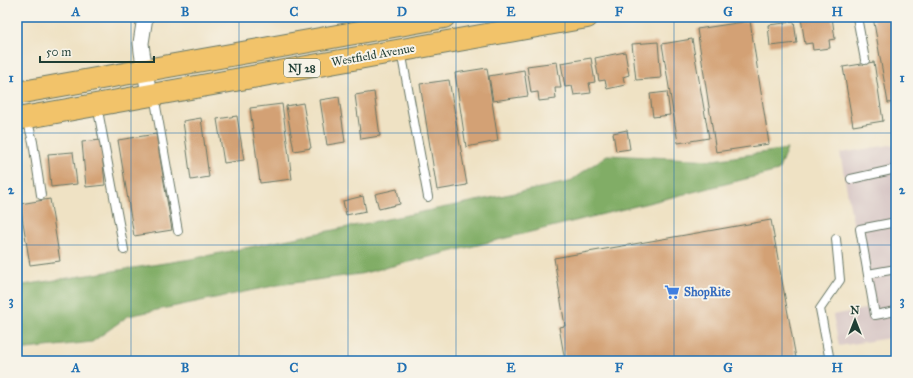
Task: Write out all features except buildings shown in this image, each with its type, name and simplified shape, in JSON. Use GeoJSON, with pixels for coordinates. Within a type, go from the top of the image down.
{"type":"FeatureCollection","features":[{"type":"Feature","properties":{"kind":"main road","name":"Westfield Avenue"},"geometry":{"type":"LineString","coordinates":[[17,93],[422,19],[444,17]]}},
{"type":"Feature","properties":{"kind":"main road","name":"Westfield Avenue"},"geometry":{"type":"LineString","coordinates":[[22,118],[587,17]]}},
{"type":"Feature","properties":{"kind":"street"},"geometry":{"type":"LineString","coordinates":[[145,17],[141,43],[144,70],[152,94]]}},
{"type":"Feature","properties":{"kind":"street"},"geometry":{"type":"LineString","coordinates":[[422,19],[427,45]]}},
{"type":"Feature","properties":{"kind":"lane"},"geometry":{"type":"LineString","coordinates":[[856,17],[865,60]]}},
{"type":"Feature","properties":{"kind":"lane"},"geometry":{"type":"LineString","coordinates":[[401,50],[428,197]]}},
{"type":"Feature","properties":{"kind":"lane"},"geometry":{"type":"LineString","coordinates":[[152,94],[178,231]]}},
{"type":"Feature","properties":{"kind":"lane"},"geometry":{"type":"LineString","coordinates":[[97,104],[124,250]]}},
{"type":"Feature","properties":{"kind":"lane"},"geometry":{"type":"LineString","coordinates":[[22,118],[33,142],[41,195]]}},
{"type":"Feature","properties":{"kind":"lane"},"geometry":{"type":"LineString","coordinates":[[851,179],[896,169]]}},
{"type":"Feature","properties":{"kind":"lane"},"geometry":{"type":"LineString","coordinates":[[896,222],[860,229],[875,315],[896,311]]}},
{"type":"Feature","properties":{"kind":"lane"},"geometry":{"type":"LineString","coordinates":[[830,361],[820,309],[840,280],[836,240]]}},
{"type":"Feature","properties":{"kind":"lane"},"geometry":{"type":"LineString","coordinates":[[868,274],[896,269]]}},
{"type":"Feature","properties":{"kind":"shaded area"},"geometry":{"type":"Polygon","coordinates":[[[896,144],[896,337],[839,346],[833,315],[869,308],[840,153],[896,144]]]}},
{"type":"Feature","properties":{"kind":"green space"},"geometry":{"type":"Polygon","coordinates":[[[787,149],[778,171],[360,274],[278,285],[128,316],[92,342],[17,350],[17,286],[191,259],[569,182],[607,155],[714,160],[787,149]]]}},
{"type":"Feature","properties":{"kind":"place","name":"ShopRite"},"geometry":{"type":"Point","coordinates":[672,292]}}]}
